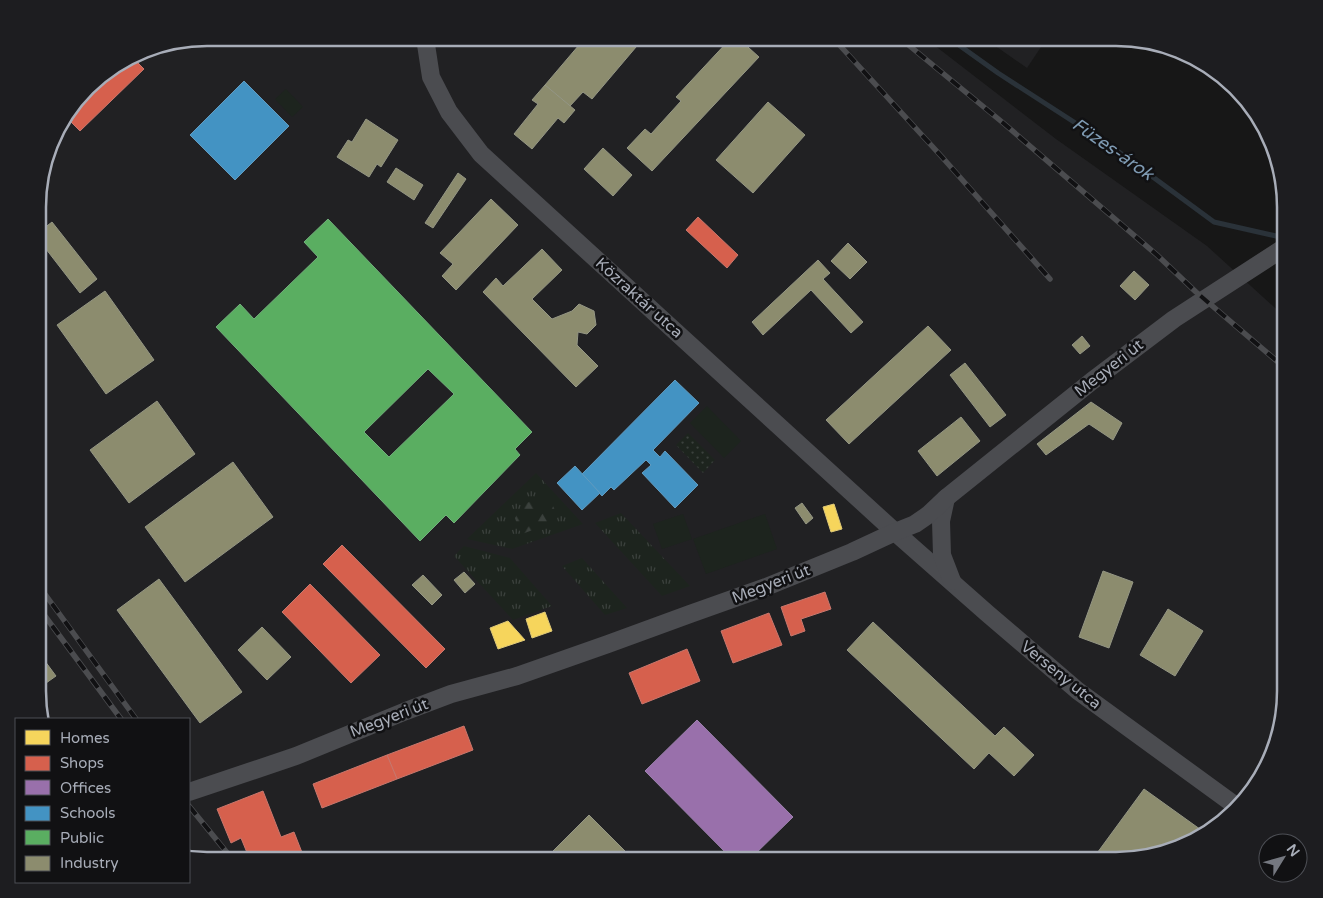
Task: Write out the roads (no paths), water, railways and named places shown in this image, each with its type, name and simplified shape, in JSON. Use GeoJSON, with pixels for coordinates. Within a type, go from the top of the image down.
{"type":"FeatureCollection","features":[{"type":"Feature","properties":{"kind":"street","name":"Közraktár utca"},"geometry":{"type":"LineString","coordinates":[[425,47],[430,77],[449,112],[481,154],[895,532]]}},
{"type":"Feature","properties":{"kind":"street","name":"Megyeri út"},"geometry":{"type":"LineString","coordinates":[[190,792],[296,756],[406,710],[451,694],[517,676],[766,587],[915,524],[1092,381],[1174,319],[1276,254]]}},
{"type":"Feature","properties":{"kind":"street"},"geometry":{"type":"LineString","coordinates":[[946,498],[941,521],[942,555],[953,583]]}},
{"type":"Feature","properties":{"kind":"street","name":"Verseny utca"},"geometry":{"type":"LineString","coordinates":[[895,532],[1078,691],[1231,803]]}},
{"type":"Feature","properties":{"kind":"waterway","name":"Füzes-árok"},"geometry":{"type":"LineString","coordinates":[[960,46],[998,73],[1108,144],[1214,222],[1276,236]]}},
{"type":"Feature","properties":{"kind":"railway"},"geometry":{"type":"LineString","coordinates":[[841,46],[1050,279]]}},
{"type":"Feature","properties":{"kind":"railway"},"geometry":{"type":"LineString","coordinates":[[910,46],[1002,122],[1157,255],[1196,292],[1276,360]]}},
{"type":"Feature","properties":{"kind":"railway"},"geometry":{"type":"LineString","coordinates":[[46,596],[135,718]]}},
{"type":"Feature","properties":{"kind":"railway"},"geometry":{"type":"LineString","coordinates":[[46,617],[120,718]]}},
{"type":"Feature","properties":{"kind":"railway"},"geometry":{"type":"LineString","coordinates":[[190,807],[226,852]]}}]}
